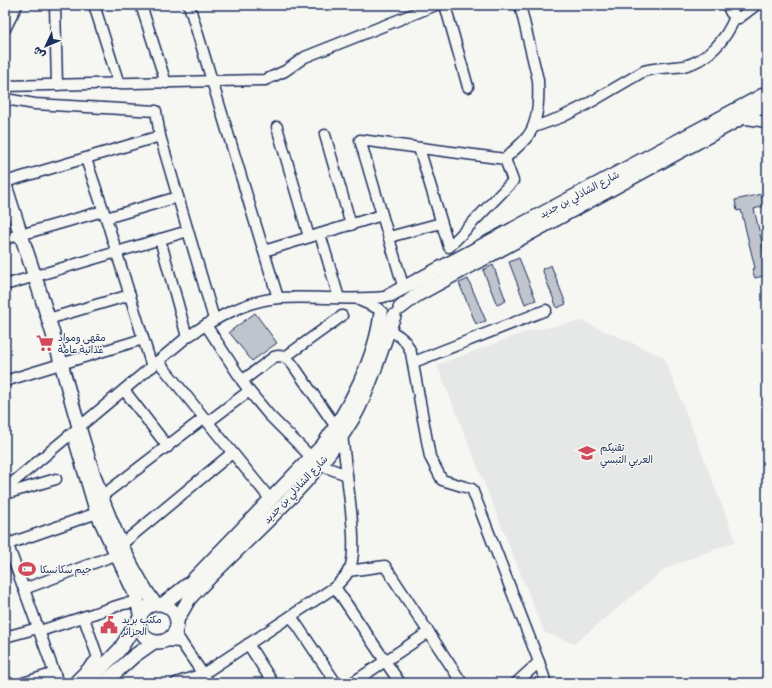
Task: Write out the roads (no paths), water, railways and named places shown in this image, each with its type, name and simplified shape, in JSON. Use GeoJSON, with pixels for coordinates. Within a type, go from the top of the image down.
{"type":"FeatureCollection","features":[{"type":"Feature","properties":{"kind":"main road","name":"شارع الشاذلي بن جديد"},"geometry":{"type":"LineString","coordinates":[[388,306],[417,295],[736,114],[767,93]]}},
{"type":"Feature","properties":{"kind":"main road","name":"شارع الشاذلي بن جديد"},"geometry":{"type":"LineString","coordinates":[[339,431],[365,368],[388,306],[404,289],[736,114],[767,104]]}},
{"type":"Feature","properties":{"kind":"main road"},"geometry":{"type":"LineString","coordinates":[[5,184],[13,237]]}},
{"type":"Feature","properties":{"kind":"main road"},"geometry":{"type":"LineString","coordinates":[[5,209],[13,237],[48,318],[57,365]]}},
{"type":"Feature","properties":{"kind":"main road"},"geometry":{"type":"LineString","coordinates":[[31,278],[76,430],[97,513],[118,549],[137,576],[159,604],[173,610],[170,635],[143,635],[139,629],[139,612],[118,549],[102,496],[76,430]]}},
{"type":"Feature","properties":{"kind":"main road","name":"شارع الشاذلي بن جديد"},"geometry":{"type":"LineString","coordinates":[[104,683],[134,656],[170,635],[186,604],[194,594],[316,461],[361,403],[388,330],[388,306]]}},
{"type":"Feature","properties":{"kind":"main road","name":"شارع الشاذلي بن جديد"},"geometry":{"type":"LineString","coordinates":[[159,604],[191,582],[271,500],[316,461]]}},
{"type":"Feature","properties":{"kind":"main road"},"geometry":{"type":"LineString","coordinates":[[87,683],[120,649],[139,612],[159,604]]}},
{"type":"Feature","properties":{"kind":"street"},"geometry":{"type":"LineString","coordinates":[[5,28],[17,5]]}},
{"type":"Feature","properties":{"kind":"street"},"geometry":{"type":"LineString","coordinates":[[55,5],[57,85]]}},
{"type":"Feature","properties":{"kind":"street"},"geometry":{"type":"LineString","coordinates":[[94,5],[119,84]]}},
{"type":"Feature","properties":{"kind":"street"},"geometry":{"type":"LineString","coordinates":[[141,5],[166,83]]}},
{"type":"Feature","properties":{"kind":"street"},"geometry":{"type":"LineString","coordinates":[[189,5],[278,298]]}},
{"type":"Feature","properties":{"kind":"street"},"geometry":{"type":"LineString","coordinates":[[5,86],[256,81],[272,78],[305,57],[436,5]]}},
{"type":"Feature","properties":{"kind":"street"},"geometry":{"type":"LineString","coordinates":[[445,5],[468,87]]}},
{"type":"Feature","properties":{"kind":"street"},"geometry":{"type":"LineString","coordinates":[[505,159],[527,137],[534,127],[539,93],[538,80],[520,5]]}},
{"type":"Feature","properties":{"kind":"street"},"geometry":{"type":"LineString","coordinates":[[727,5],[735,17]]}},
{"type":"Feature","properties":{"kind":"street"},"geometry":{"type":"LineString","coordinates":[[735,17],[739,18],[744,16],[756,5]]}},
{"type":"Feature","properties":{"kind":"street"},"geometry":{"type":"LineString","coordinates":[[534,127],[562,117],[644,71],[655,68],[685,66],[709,54],[724,39],[735,17]]}},
{"type":"Feature","properties":{"kind":"street"},"geometry":{"type":"LineString","coordinates":[[5,99],[35,104],[156,111],[160,136],[188,231],[210,322],[242,381],[269,415],[316,461],[347,475]]}},
{"type":"Feature","properties":{"kind":"street"},"geometry":{"type":"LineString","coordinates":[[736,114],[767,122]]}},
{"type":"Feature","properties":{"kind":"street"},"geometry":{"type":"LineString","coordinates":[[277,127],[309,238]]}},
{"type":"Feature","properties":{"kind":"street"},"geometry":{"type":"LineString","coordinates":[[325,135],[351,225]]}},
{"type":"Feature","properties":{"kind":"street"},"geometry":{"type":"LineString","coordinates":[[5,184],[160,136]]}},
{"type":"Feature","properties":{"kind":"street"},"geometry":{"type":"LineString","coordinates":[[404,289],[360,140],[505,159]]}},
{"type":"Feature","properties":{"kind":"street"},"geometry":{"type":"LineString","coordinates":[[419,148],[449,247],[513,181],[505,159]]}},
{"type":"Feature","properties":{"kind":"street"},"geometry":{"type":"LineString","coordinates":[[86,159],[144,339],[155,364],[206,420],[271,500]]}},
{"type":"Feature","properties":{"kind":"street"},"geometry":{"type":"LineString","coordinates":[[13,237],[178,196]]}},
{"type":"Feature","properties":{"kind":"street"},"geometry":{"type":"LineString","coordinates":[[264,251],[382,215]]}},
{"type":"Feature","properties":{"kind":"street"},"geometry":{"type":"LineString","coordinates":[[389,237],[441,223]]}},
{"type":"Feature","properties":{"kind":"street"},"geometry":{"type":"LineString","coordinates":[[5,285],[188,231]]}},
{"type":"Feature","properties":{"kind":"street"},"geometry":{"type":"LineString","coordinates":[[320,234],[339,298]]}},
{"type":"Feature","properties":{"kind":"street"},"geometry":{"type":"LineString","coordinates":[[160,239],[187,337]]}},
{"type":"Feature","properties":{"kind":"street"},"geometry":{"type":"LineString","coordinates":[[48,318],[130,295]]}},
{"type":"Feature","properties":{"kind":"street"},"geometry":{"type":"LineString","coordinates":[[5,490],[187,337],[210,322],[254,303],[278,298],[339,298],[388,306]]}},
{"type":"Feature","properties":{"kind":"street"},"geometry":{"type":"LineString","coordinates":[[414,362],[546,310]]}},
{"type":"Feature","properties":{"kind":"street"},"geometry":{"type":"LineString","coordinates":[[285,357],[342,316]]}},
{"type":"Feature","properties":{"kind":"street"},"geometry":{"type":"LineString","coordinates":[[388,330],[403,338],[408,345],[414,362],[430,457],[442,480],[472,489],[546,683]]}},
{"type":"Feature","properties":{"kind":"street"},"geometry":{"type":"LineString","coordinates":[[5,381],[144,339]]}},
{"type":"Feature","properties":{"kind":"street"},"geometry":{"type":"LineString","coordinates":[[176,683],[203,674],[335,587],[345,578],[351,566],[353,550],[347,475],[339,431],[293,365],[285,357],[279,355],[274,357],[242,381]]}},
{"type":"Feature","properties":{"kind":"street"},"geometry":{"type":"LineString","coordinates":[[124,390],[168,446]]}},
{"type":"Feature","properties":{"kind":"street"},"geometry":{"type":"LineString","coordinates":[[102,496],[168,446],[250,391]]}},
{"type":"Feature","properties":{"kind":"street"},"geometry":{"type":"LineString","coordinates":[[24,589],[118,549],[232,453]]}},
{"type":"Feature","properties":{"kind":"street"},"geometry":{"type":"LineString","coordinates":[[5,494],[56,479]]}},
{"type":"Feature","properties":{"kind":"street"},"geometry":{"type":"LineString","coordinates":[[58,683],[6,540],[97,513]]}},
{"type":"Feature","properties":{"kind":"street"},"geometry":{"type":"LineString","coordinates":[[348,571],[385,566],[462,683]]}},
{"type":"Feature","properties":{"kind":"street"},"geometry":{"type":"LineString","coordinates":[[335,587],[400,683]]}},
{"type":"Feature","properties":{"kind":"street"},"geometry":{"type":"LineString","coordinates":[[5,637],[84,618],[123,604],[139,612]]}},
{"type":"Feature","properties":{"kind":"street"},"geometry":{"type":"LineString","coordinates":[[291,616],[336,683]]}},
{"type":"Feature","properties":{"kind":"street"},"geometry":{"type":"LineString","coordinates":[[73,683],[98,658],[84,618]]}},
{"type":"Feature","properties":{"kind":"street"},"geometry":{"type":"LineString","coordinates":[[352,683],[429,632]]}},
{"type":"Feature","properties":{"kind":"street"},"geometry":{"type":"LineString","coordinates":[[170,635],[209,683]]}},
{"type":"Feature","properties":{"kind":"street"},"geometry":{"type":"LineString","coordinates":[[248,644],[274,683]]}},
{"type":"Feature","properties":{"kind":"street"},"geometry":{"type":"LineString","coordinates":[[516,683],[539,662]]}},
{"type":"Feature","properties":{"kind":"street"},"geometry":{"type":"LineString","coordinates":[[23,683],[54,673]]}},
{"type":"Feature","properties":{"kind":"place","name":"مقهى ومواد غذائية عامة"},"geometry":{"type":"Point","coordinates":[45,343]}},
{"type":"Feature","properties":{"kind":"place","name":"تقنيكم العربي التبسي"},"geometry":{"type":"Point","coordinates":[587,453]}},
{"type":"Feature","properties":{"kind":"place","name":"جيم سكانسكا"},"geometry":{"type":"Point","coordinates":[27,569]}},
{"type":"Feature","properties":{"kind":"place","name":"مكتب بريد الجزائر"},"geometry":{"type":"Point","coordinates":[109,625]}}]}
